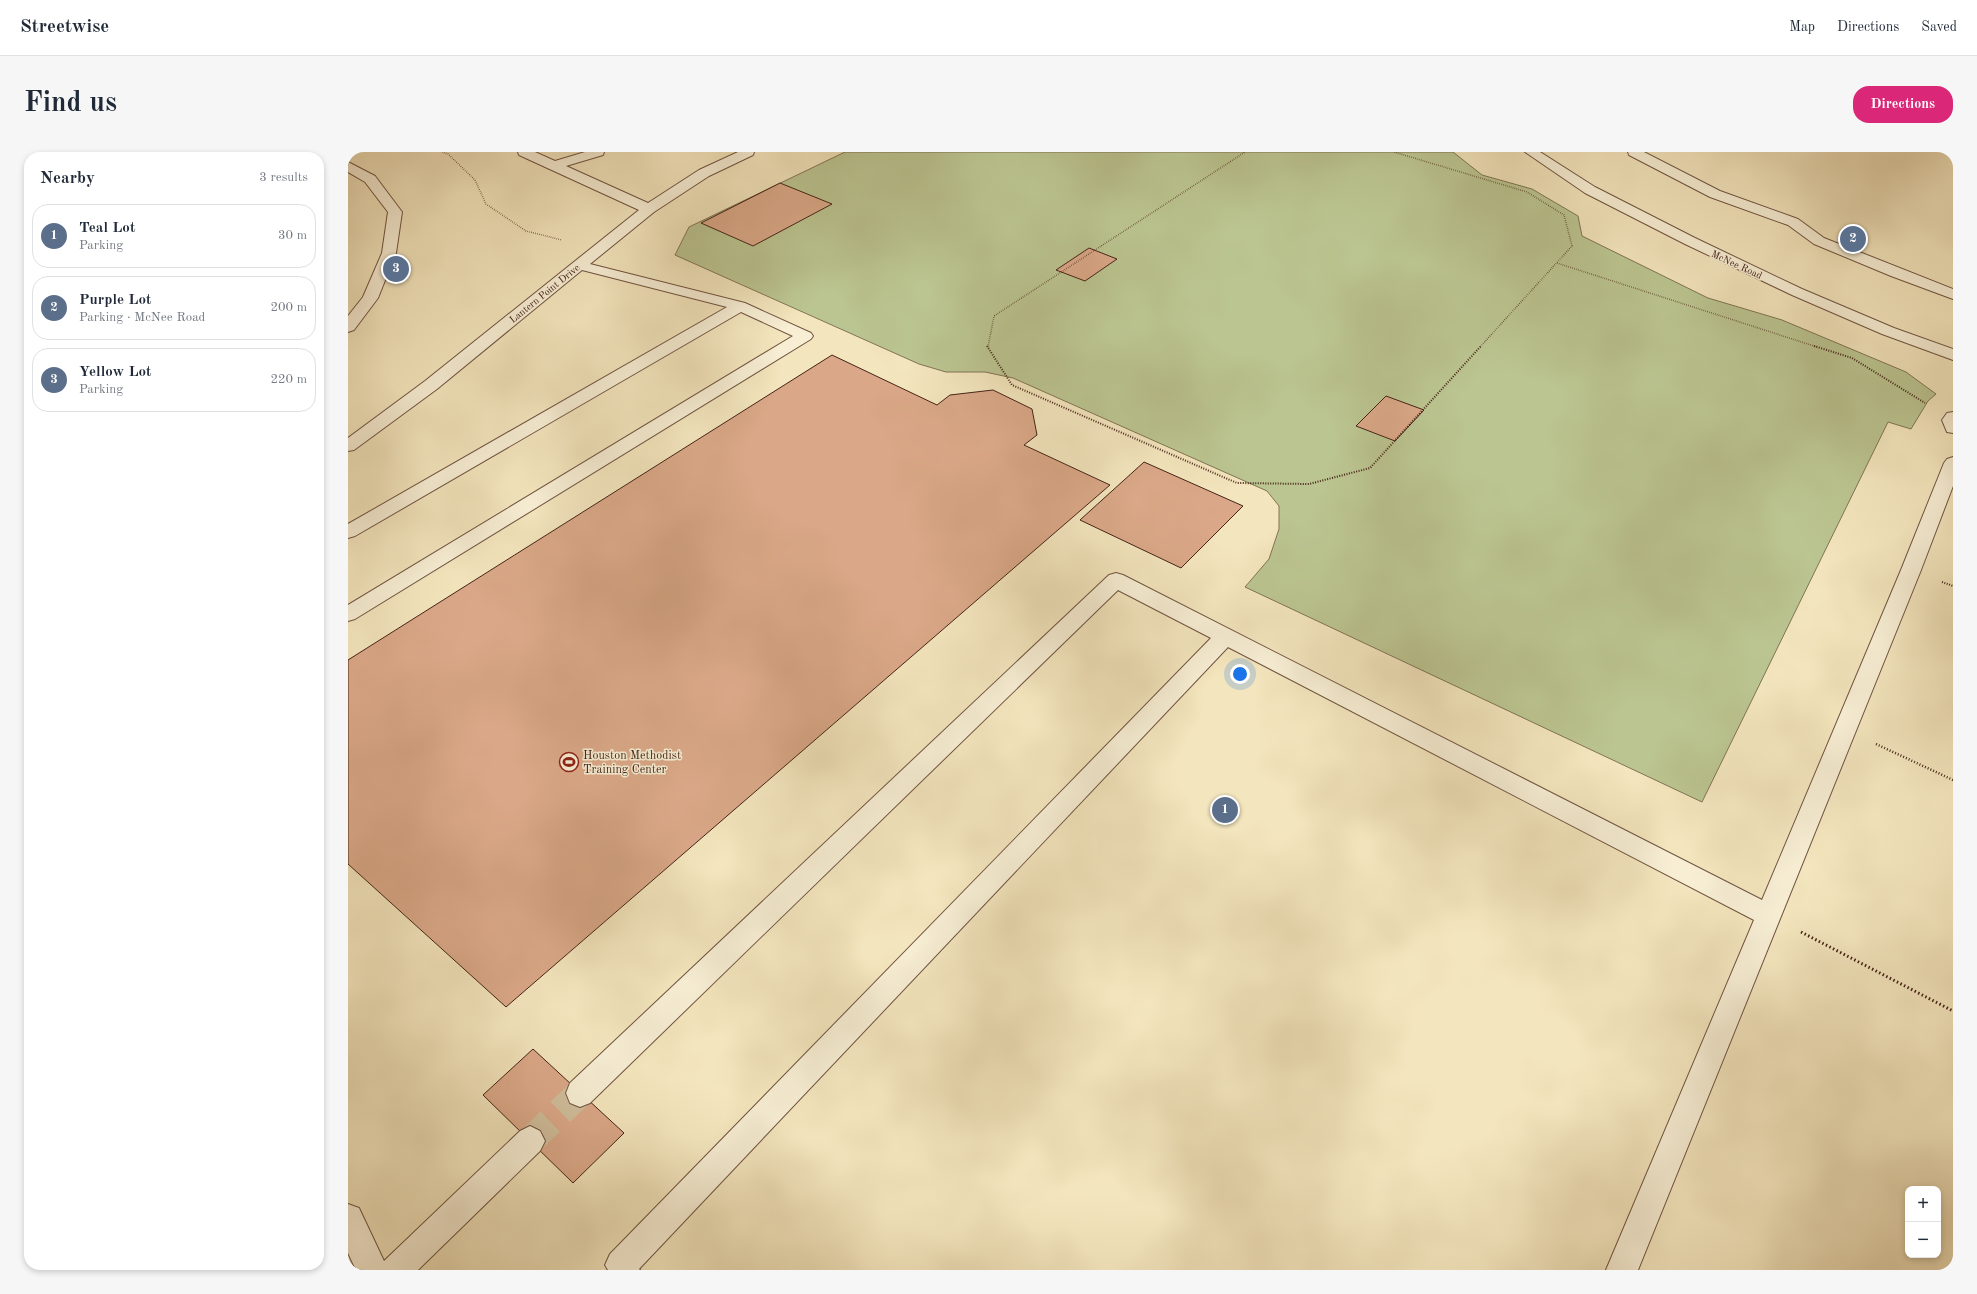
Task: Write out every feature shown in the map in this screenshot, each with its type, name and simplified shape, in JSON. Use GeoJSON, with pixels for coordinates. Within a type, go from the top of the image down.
{"type":"FeatureCollection","features":[{"type":"Feature","properties":{"kind":"street"},"geometry":{"type":"LineString","coordinates":[[524,152],[650,209]]}},
{"type":"Feature","properties":{"kind":"street"},"geometry":{"type":"LineString","coordinates":[[554,166],[598,152]]}},
{"type":"Feature","properties":{"kind":"street","name":"Lantern Point Drive"},"geometry":{"type":"LineString","coordinates":[[348,446],[431,385],[650,209],[704,173],[748,152]]}},
{"type":"Feature","properties":{"kind":"street","name":"McNee Road"},"geometry":{"type":"LineString","coordinates":[[1531,152],[1590,190],[1690,241],[1797,292],[1888,331],[1953,355]]}},
{"type":"Feature","properties":{"kind":"street"},"geometry":{"type":"LineString","coordinates":[[1634,152],[1715,194],[1793,222],[1819,241],[1896,273],[1953,294]]}},
{"type":"Feature","properties":{"kind":"street"},"geometry":{"type":"LineString","coordinates":[[348,166],[370,179],[395,212],[389,253],[370,298],[348,326]]}},
{"type":"Feature","properties":{"kind":"street"},"geometry":{"type":"LineString","coordinates":[[348,614],[805,336],[740,306],[578,266]]}},
{"type":"Feature","properties":{"kind":"street"},"geometry":{"type":"LineString","coordinates":[[348,532],[740,306]]}},
{"type":"Feature","properties":{"kind":"street"},"geometry":{"type":"LineString","coordinates":[[1622,1270],[1845,730],[1953,463]]}},
{"type":"Feature","properties":{"kind":"street"},"geometry":{"type":"LineString","coordinates":[[580,1093],[1116,580],[1768,915]]}},
{"type":"Feature","properties":{"kind":"street"},"geometry":{"type":"LineString","coordinates":[[624,1270],[621,1265],[1226,636]]}},
{"type":"Feature","properties":{"kind":"street"},"geometry":{"type":"LineString","coordinates":[[396,1270],[530,1141]]}},
{"type":"Feature","properties":{"kind":"street"},"geometry":{"type":"LineString","coordinates":[[348,1219],[372,1270]]}},
{"type":"Feature","properties":{"kind":"path"},"geometry":{"type":"LineString","coordinates":[[442,152],[448,154],[475,180],[486,204],[526,231],[562,240]]}},
{"type":"Feature","properties":{"kind":"path"},"geometry":{"type":"LineString","coordinates":[[1245,152],[994,316],[987,346],[1012,385],[1237,483],[1309,484],[1370,468],[1572,246],[1564,215],[1527,192],[1394,152]]}},
{"type":"Feature","properties":{"kind":"path"},"geometry":{"type":"LineString","coordinates":[[1557,262],[1852,358],[1952,422]]}},
{"type":"Feature","properties":{"kind":"path"},"geometry":{"type":"LineString","coordinates":[[1845,730],[1953,780]]}},
{"type":"Feature","properties":{"kind":"path"},"geometry":{"type":"LineString","coordinates":[[1768,915],[1953,1011]]}},
{"type":"Feature","properties":{"kind":"green space"},"geometry":{"type":"Polygon","coordinates":[[[845,152],[1453,152],[1482,175],[1532,189],[1578,216],[1582,236],[1708,298],[1782,320],[1906,372],[1936,394],[1928,401],[1911,429],[1888,422],[1702,802],[1245,587],[1269,559],[1279,529],[1279,506],[1267,491],[1013,378],[985,372],[946,372],[919,364],[675,255],[689,227],[845,152]]]}},
{"type":"Feature","properties":{"kind":"building"},"geometry":{"type":"Polygon","coordinates":[[[780,183],[832,204],[753,246],[701,223],[780,183]]]}},
{"type":"Feature","properties":{"kind":"building"},"geometry":{"type":"Polygon","coordinates":[[[1089,248],[1117,259],[1085,281],[1056,270],[1089,248]]]}},
{"type":"Feature","properties":{"kind":"building","name":"Houston Methodist Training Center"},"geometry":{"type":"Polygon","coordinates":[[[832,355],[937,405],[950,395],[993,390],[1032,409],[1037,435],[1024,445],[1110,485],[506,1007],[348,864],[348,660],[832,355]]]}},
{"type":"Feature","properties":{"kind":"building"},"geometry":{"type":"Polygon","coordinates":[[[1386,396],[1424,410],[1395,441],[1356,426],[1386,396]]]}},
{"type":"Feature","properties":{"kind":"building"},"geometry":{"type":"Polygon","coordinates":[[[1144,462],[1243,506],[1181,568],[1080,520],[1144,462]]]}},
{"type":"Feature","properties":{"kind":"building"},"geometry":{"type":"Polygon","coordinates":[[[533,1049],[624,1133],[573,1183],[483,1095],[533,1049]]]}},
{"type":"Feature","properties":{"kind":"tunnel"},"geometry":{"type":"LineString","coordinates":[[530,1141],[580,1093]]}},
{"type":"Feature","properties":{"kind":"place","name":"Purple Lot"},"geometry":{"type":"Point","coordinates":[1853,239]}},
{"type":"Feature","properties":{"kind":"place","name":"Yellow Lot"},"geometry":{"type":"Point","coordinates":[396,269]}},
{"type":"Feature","properties":{"kind":"place","name":"Houston Methodist Training Center"},"geometry":{"type":"Point","coordinates":[569,762]}},
{"type":"Feature","properties":{"kind":"place","name":"Teal Lot"},"geometry":{"type":"Point","coordinates":[1225,810]}}]}
